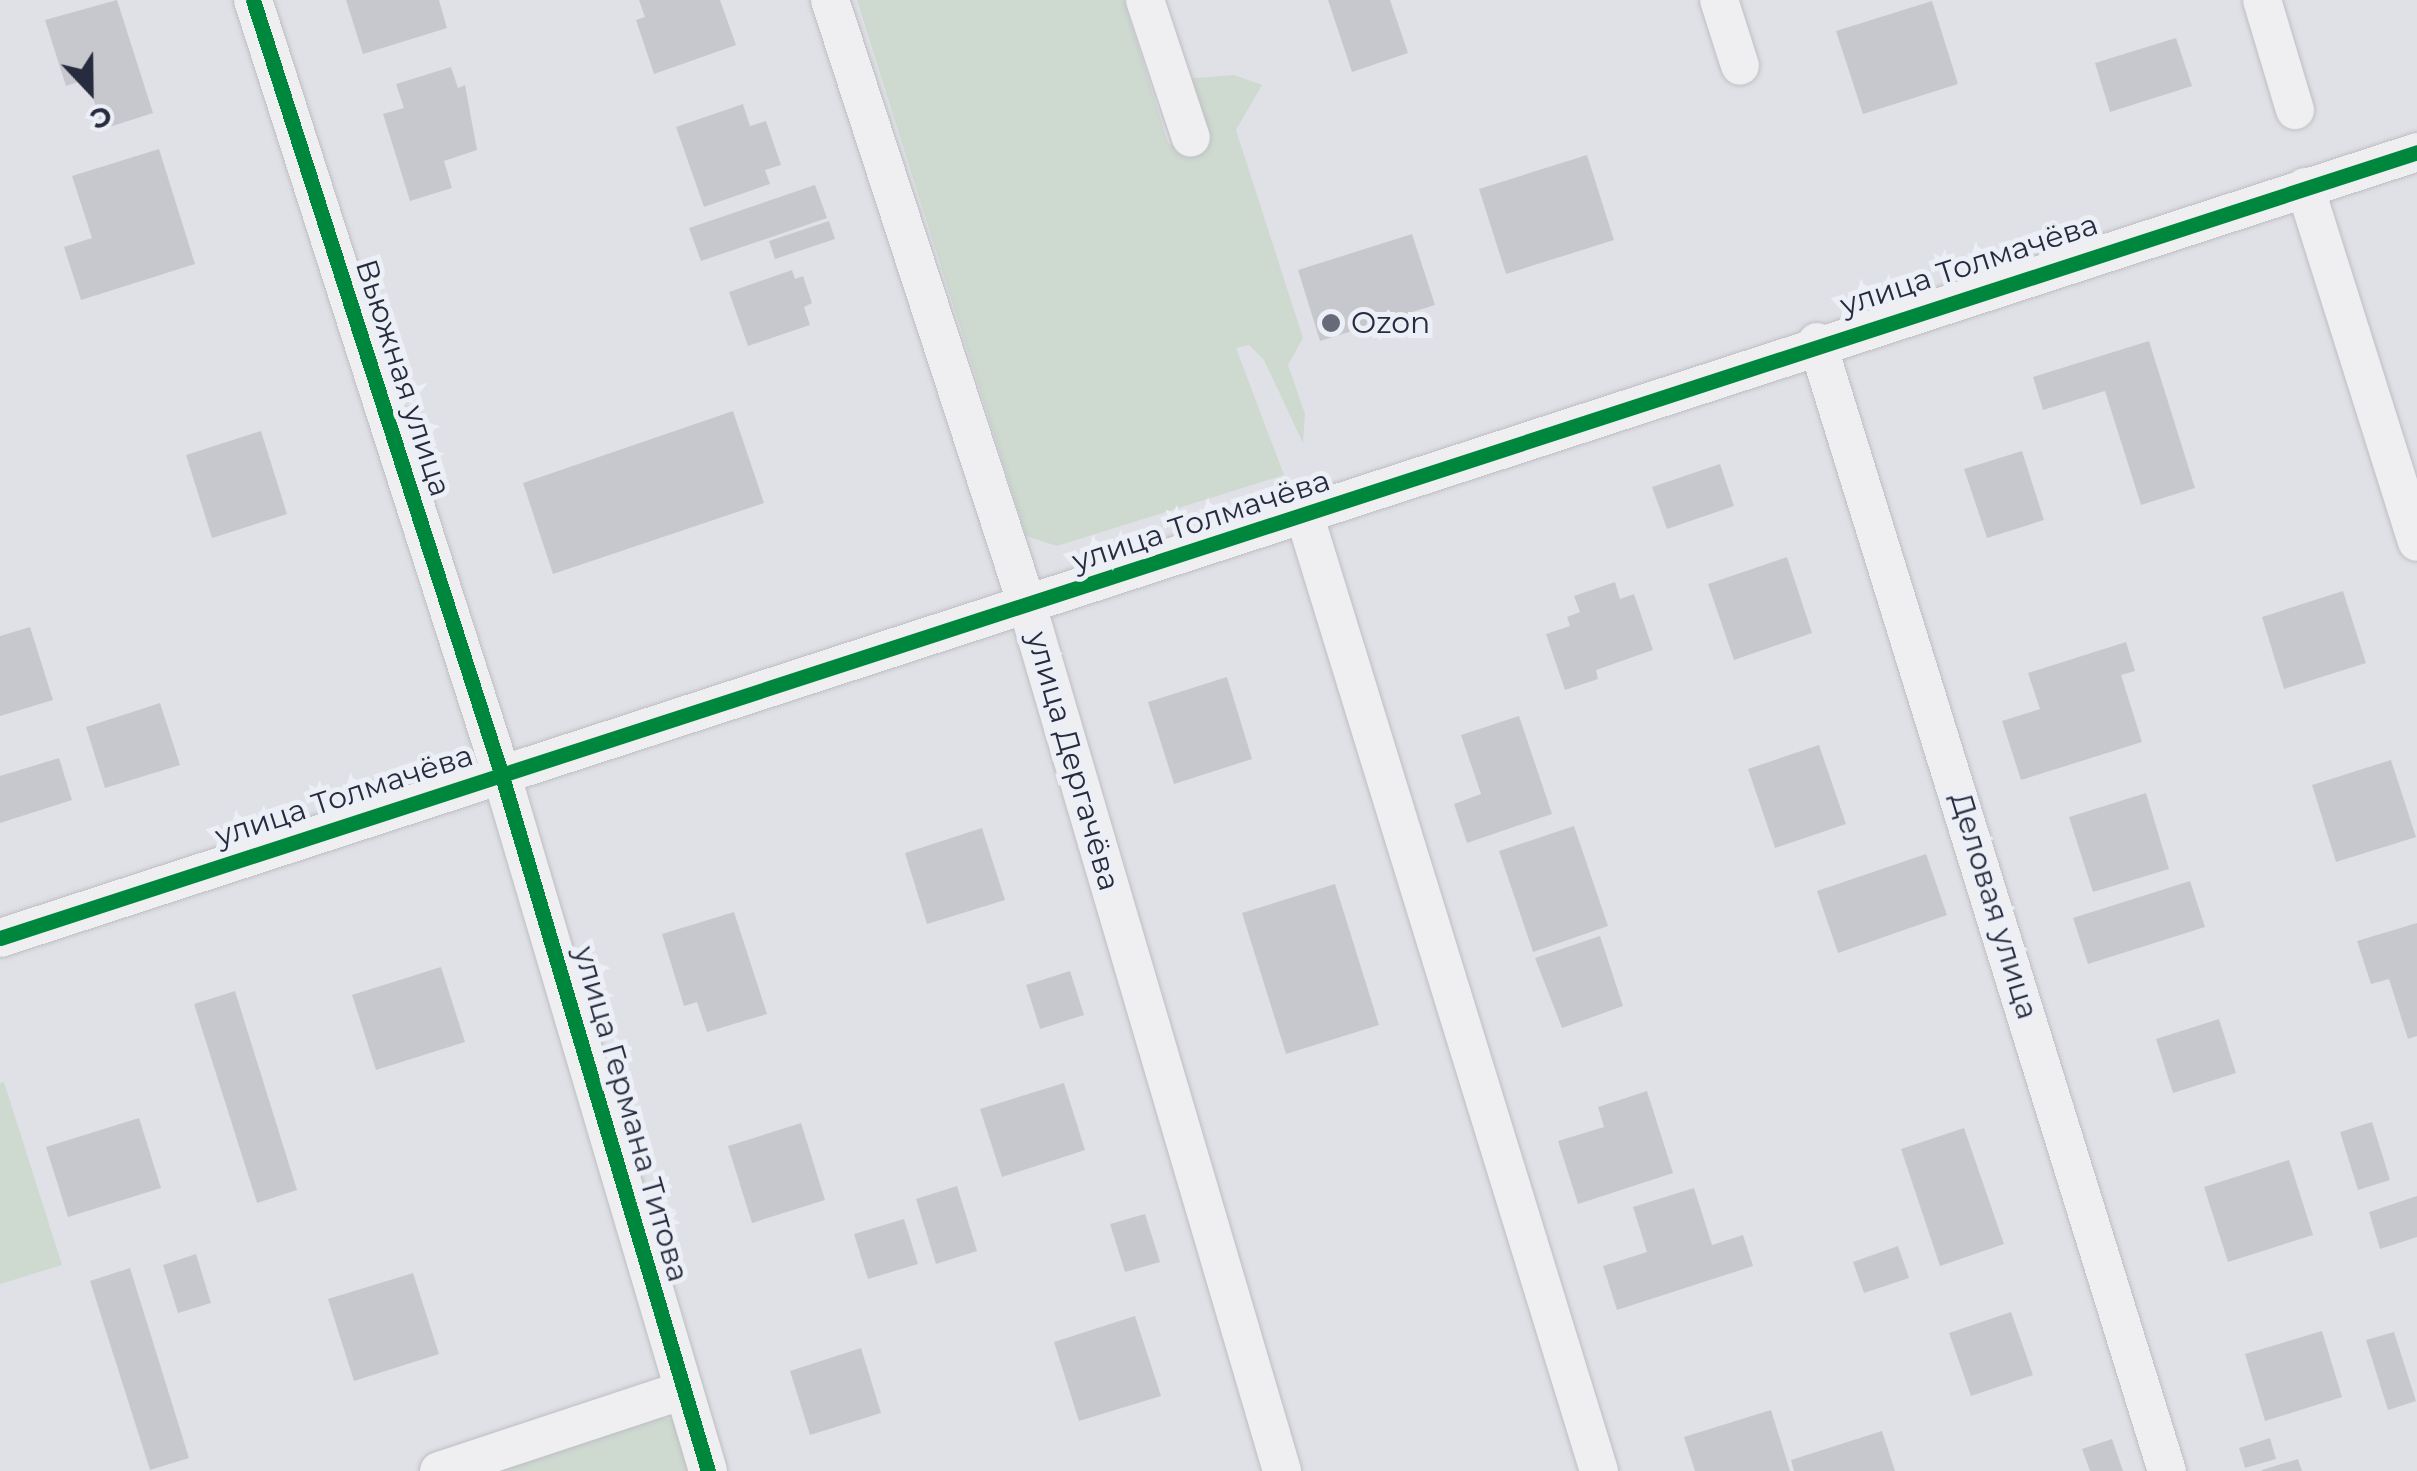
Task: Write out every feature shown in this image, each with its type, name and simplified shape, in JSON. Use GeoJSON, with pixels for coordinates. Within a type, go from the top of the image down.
{"type":"FeatureCollection","features":[{"type":"Feature","properties":{"kind":"street","name":"Вьюжная улица"},"geometry":{"type":"LineString","coordinates":[[253,0],[501,773]]}},
{"type":"Feature","properties":{"kind":"street","name":"улица Дергачёва"},"geometry":{"type":"LineString","coordinates":[[830,0],[1028,605],[1282,1471]]}},
{"type":"Feature","properties":{"kind":"street"},"geometry":{"type":"LineString","coordinates":[[1145,0],[1191,138]]}},
{"type":"Feature","properties":{"kind":"street"},"geometry":{"type":"LineString","coordinates":[[1719,0],[1740,66]]}},
{"type":"Feature","properties":{"kind":"street"},"geometry":{"type":"LineString","coordinates":[[2262,0],[2295,110]]}},
{"type":"Feature","properties":{"kind":"street","name":"улица Толмачёва"},"geometry":{"type":"LineString","coordinates":[[0,938],[501,773],[1305,517],[1818,342],[2417,152]]}},
{"type":"Feature","properties":{"kind":"street"},"geometry":{"type":"LineString","coordinates":[[2305,187],[2417,542]]}},
{"type":"Feature","properties":{"kind":"street","name":"Деловая улица"},"geometry":{"type":"LineString","coordinates":[[1818,342],[2168,1471]]}},
{"type":"Feature","properties":{"kind":"street"},"geometry":{"type":"LineString","coordinates":[[1305,517],[1599,1471]]}},
{"type":"Feature","properties":{"kind":"street","name":"улица Германа Титова"},"geometry":{"type":"LineString","coordinates":[[501,773],[708,1471]]}},
{"type":"Feature","properties":{"kind":"street"},"geometry":{"type":"LineString","coordinates":[[439,1471],[684,1390]]}},
{"type":"Feature","properties":{"kind":"shaded area"},"geometry":{"type":"Polygon","coordinates":[[[857,0],[1124,0],[1168,143],[1182,149],[1183,79],[1234,75],[1262,85],[1236,130],[1303,338],[1288,365],[1305,414],[1303,443],[1264,360],[1249,345],[1236,348],[1284,475],[1057,546],[1026,536],[857,0]]]}},
{"type":"Feature","properties":{"kind":"shaded area"},"geometry":{"type":"Polygon","coordinates":[[[4,1082],[62,1265],[0,1284],[0,1083],[4,1082]]]}},
{"type":"Feature","properties":{"kind":"shaded area"},"geometry":{"type":"Polygon","coordinates":[[[656,1417],[677,1420],[699,1471],[485,1471],[656,1417]]]}},
{"type":"Feature","properties":{"kind":"building"},"geometry":{"type":"Polygon","coordinates":[[[117,0],[153,113],[103,129],[87,79],[66,86],[45,20],[117,0]]]}},
{"type":"Feature","properties":{"kind":"building"},"geometry":{"type":"Polygon","coordinates":[[[346,0],[439,0],[447,28],[363,54],[346,0]]]}},
{"type":"Feature","properties":{"kind":"building"},"geometry":{"type":"Polygon","coordinates":[[[639,0],[720,0],[736,45],[654,74],[636,20],[645,17],[639,0]]]}},
{"type":"Feature","properties":{"kind":"building"},"geometry":{"type":"Polygon","coordinates":[[[1328,0],[1390,0],[1408,53],[1352,72],[1328,0]]]}},
{"type":"Feature","properties":{"kind":"building"},"geometry":{"type":"Polygon","coordinates":[[[1932,1],[1958,84],[1863,114],[1836,31],[1932,1]]]}},
{"type":"Feature","properties":{"kind":"building"},"geometry":{"type":"Polygon","coordinates":[[[2176,38],[2192,86],[2110,112],[2095,63],[2176,38]]]}},
{"type":"Feature","properties":{"kind":"building"},"geometry":{"type":"Polygon","coordinates":[[[451,67],[458,88],[465,85],[477,150],[444,161],[452,188],[410,201],[383,114],[404,108],[396,84],[451,67]]]}},
{"type":"Feature","properties":{"kind":"building"},"geometry":{"type":"Polygon","coordinates":[[[743,104],[750,126],[766,121],[781,165],[765,170],[770,184],[704,207],[676,127],[743,104]]]}},
{"type":"Feature","properties":{"kind":"building"},"geometry":{"type":"Polygon","coordinates":[[[159,149],[195,264],[81,300],[64,247],[92,238],[72,176],[159,149]]]}},
{"type":"Feature","properties":{"kind":"building"},"geometry":{"type":"Polygon","coordinates":[[[1587,155],[1614,240],[1506,274],[1479,189],[1587,155]]]}},
{"type":"Feature","properties":{"kind":"building"},"geometry":{"type":"Polygon","coordinates":[[[815,185],[827,218],[701,261],[689,228],[815,185]]]}},
{"type":"Feature","properties":{"kind":"building"},"geometry":{"type":"Polygon","coordinates":[[[829,221],[835,239],[775,259],[769,241],[829,221]]]}},
{"type":"Feature","properties":{"kind":"building"},"geometry":{"type":"Polygon","coordinates":[[[1412,234],[1435,305],[1320,341],[1298,270],[1412,234]]]}},
{"type":"Feature","properties":{"kind":"building"},"geometry":{"type":"Polygon","coordinates":[[[792,270],[795,279],[803,276],[812,303],[804,307],[810,325],[748,346],[729,292],[792,270]]]}},
{"type":"Feature","properties":{"kind":"building"},"geometry":{"type":"Polygon","coordinates":[[[2149,341],[2195,488],[2141,505],[2105,391],[2043,410],[2033,377],[2149,341]]]}},
{"type":"Feature","properties":{"kind":"building"},"geometry":{"type":"Polygon","coordinates":[[[733,411],[764,503],[553,574],[523,483],[733,411]]]}},
{"type":"Feature","properties":{"kind":"building"},"geometry":{"type":"Polygon","coordinates":[[[261,431],[287,514],[212,538],[186,455],[261,431]]]}},
{"type":"Feature","properties":{"kind":"building"},"geometry":{"type":"Polygon","coordinates":[[[2022,451],[2044,520],[1987,538],[1964,469],[2022,451]]]}},
{"type":"Feature","properties":{"kind":"building"},"geometry":{"type":"Polygon","coordinates":[[[1720,464],[1734,506],[1667,529],[1652,487],[1720,464]]]}},
{"type":"Feature","properties":{"kind":"building"},"geometry":{"type":"Polygon","coordinates":[[[1787,557],[1812,633],[1734,660],[1708,584],[1787,557]]]}},
{"type":"Feature","properties":{"kind":"building"},"geometry":{"type":"Polygon","coordinates":[[[1615,582],[1620,599],[1634,594],[1653,650],[1596,670],[1598,679],[1565,690],[1546,634],[1570,626],[1567,617],[1580,612],[1574,596],[1615,582]]]}},
{"type":"Feature","properties":{"kind":"building"},"geometry":{"type":"Polygon","coordinates":[[[2343,591],[2366,663],[2284,689],[2262,617],[2343,591]]]}},
{"type":"Feature","properties":{"kind":"building"},"geometry":{"type":"Polygon","coordinates":[[[30,627],[53,700],[0,716],[0,636],[30,627]]]}},
{"type":"Feature","properties":{"kind":"building"},"geometry":{"type":"Polygon","coordinates":[[[2126,642],[2135,671],[2121,675],[2142,742],[2021,780],[2002,721],[2040,709],[2028,673],[2126,642]]]}},
{"type":"Feature","properties":{"kind":"building"},"geometry":{"type":"Polygon","coordinates":[[[1227,677],[1252,759],[1174,784],[1148,702],[1227,677]]]}},
{"type":"Feature","properties":{"kind":"building"},"geometry":{"type":"Polygon","coordinates":[[[160,703],[180,765],[105,788],[86,727],[160,703]]]}},
{"type":"Feature","properties":{"kind":"building"},"geometry":{"type":"Polygon","coordinates":[[[1519,716],[1552,814],[1467,843],[1454,804],[1481,794],[1461,735],[1519,716]]]}},
{"type":"Feature","properties":{"kind":"building"},"geometry":{"type":"Polygon","coordinates":[[[1819,745],[1846,824],[1775,848],[1748,769],[1819,745]]]}},
{"type":"Feature","properties":{"kind":"building"},"geometry":{"type":"Polygon","coordinates":[[[59,758],[72,800],[0,823],[0,776],[59,758]]]}},
{"type":"Feature","properties":{"kind":"building"},"geometry":{"type":"Polygon","coordinates":[[[2391,760],[2416,837],[2336,862],[2312,785],[2391,760]]]}},
{"type":"Feature","properties":{"kind":"building"},"geometry":{"type":"Polygon","coordinates":[[[2146,793],[2169,869],[2093,892],[2069,817],[2146,793]]]}},
{"type":"Feature","properties":{"kind":"building"},"geometry":{"type":"Polygon","coordinates":[[[1574,826],[1608,926],[1533,952],[1499,851],[1574,826]]]}},
{"type":"Feature","properties":{"kind":"building"},"geometry":{"type":"Polygon","coordinates":[[[982,828],[1005,900],[927,924],[905,853],[982,828]]]}},
{"type":"Feature","properties":{"kind":"building"},"geometry":{"type":"Polygon","coordinates":[[[1926,854],[1947,915],[1838,953],[1817,891],[1926,854]]]}},
{"type":"Feature","properties":{"kind":"building"},"geometry":{"type":"Polygon","coordinates":[[[2190,881],[2205,927],[2088,964],[2073,918],[2190,881]]]}},
{"type":"Feature","properties":{"kind":"building"},"geometry":{"type":"Polygon","coordinates":[[[1335,884],[1379,1025],[1286,1054],[1242,913],[1335,884]]]}},
{"type":"Feature","properties":{"kind":"building"},"geometry":{"type":"Polygon","coordinates":[[[734,912],[767,1014],[707,1032],[697,1002],[684,1006],[662,934],[734,912]]]}},
{"type":"Feature","properties":{"kind":"building"},"geometry":{"type":"Polygon","coordinates":[[[2417,923],[2417,1036],[2408,1039],[2389,979],[2371,984],[2357,941],[2417,923]]]}},
{"type":"Feature","properties":{"kind":"building"},"geometry":{"type":"Polygon","coordinates":[[[1600,936],[1623,1006],[1562,1028],[1535,958],[1600,936]]]}},
{"type":"Feature","properties":{"kind":"building"},"geometry":{"type":"Polygon","coordinates":[[[441,967],[465,1042],[376,1070],[352,995],[441,967]]]}},
{"type":"Feature","properties":{"kind":"building"},"geometry":{"type":"Polygon","coordinates":[[[1070,971],[1084,1015],[1040,1029],[1026,985],[1070,971]]]}},
{"type":"Feature","properties":{"kind":"building"},"geometry":{"type":"Polygon","coordinates":[[[235,991],[297,1190],[257,1203],[194,1004],[235,991]]]}},
{"type":"Feature","properties":{"kind":"building"},"geometry":{"type":"Polygon","coordinates":[[[2219,1019],[2236,1073],[2173,1093],[2156,1039],[2219,1019]]]}},
{"type":"Feature","properties":{"kind":"building"},"geometry":{"type":"Polygon","coordinates":[[[1064,1083],[1085,1150],[1002,1177],[980,1109],[1064,1083]]]}},
{"type":"Feature","properties":{"kind":"building"},"geometry":{"type":"Polygon","coordinates":[[[1647,1091],[1673,1173],[1578,1204],[1558,1141],[1604,1127],[1598,1107],[1647,1091]]]}},
{"type":"Feature","properties":{"kind":"building"},"geometry":{"type":"Polygon","coordinates":[[[139,1118],[161,1188],[68,1217],[46,1147],[139,1118]]]}},
{"type":"Feature","properties":{"kind":"building"},"geometry":{"type":"Polygon","coordinates":[[[2372,1122],[2390,1180],[2358,1190],[2340,1132],[2372,1122]]]}},
{"type":"Feature","properties":{"kind":"building"},"geometry":{"type":"Polygon","coordinates":[[[801,1123],[825,1200],[752,1223],[728,1146],[801,1123]]]}},
{"type":"Feature","properties":{"kind":"building"},"geometry":{"type":"Polygon","coordinates":[[[1964,1128],[2004,1244],[1940,1266],[1901,1149],[1964,1128]]]}},
{"type":"Feature","properties":{"kind":"building"},"geometry":{"type":"Polygon","coordinates":[[[2289,1160],[2313,1235],[2228,1262],[2204,1187],[2289,1160]]]}},
{"type":"Feature","properties":{"kind":"building"},"geometry":{"type":"Polygon","coordinates":[[[957,1186],[977,1251],[936,1264],[916,1199],[957,1186]]]}},
{"type":"Feature","properties":{"kind":"building"},"geometry":{"type":"Polygon","coordinates":[[[1694,1188],[1712,1245],[1743,1235],[1753,1266],[1617,1310],[1603,1266],[1647,1252],[1633,1207],[1694,1188]]]}},
{"type":"Feature","properties":{"kind":"building"},"geometry":{"type":"Polygon","coordinates":[[[2417,1196],[2417,1237],[2380,1249],[2369,1212],[2417,1196]]]}},
{"type":"Feature","properties":{"kind":"building"},"geometry":{"type":"Polygon","coordinates":[[[1145,1214],[1160,1262],[1125,1272],[1110,1224],[1145,1214]]]}},
{"type":"Feature","properties":{"kind":"building"},"geometry":{"type":"Polygon","coordinates":[[[904,1219],[918,1264],[868,1279],[854,1234],[904,1219]]]}},
{"type":"Feature","properties":{"kind":"building"},"geometry":{"type":"Polygon","coordinates":[[[1898,1246],[1909,1278],[1864,1293],[1853,1262],[1898,1246]]]}},
{"type":"Feature","properties":{"kind":"building"},"geometry":{"type":"Polygon","coordinates":[[[196,1254],[211,1303],[178,1313],[163,1265],[196,1254]]]}},
{"type":"Feature","properties":{"kind":"building"},"geometry":{"type":"Polygon","coordinates":[[[130,1268],[189,1458],[150,1470],[90,1281],[130,1268]]]}},
{"type":"Feature","properties":{"kind":"building"},"geometry":{"type":"Polygon","coordinates":[[[413,1273],[439,1354],[354,1381],[328,1299],[413,1273]]]}},
{"type":"Feature","properties":{"kind":"building"},"geometry":{"type":"Polygon","coordinates":[[[2011,1312],[2033,1375],[1971,1396],[1949,1333],[2011,1312]]]}},
{"type":"Feature","properties":{"kind":"building"},"geometry":{"type":"Polygon","coordinates":[[[1135,1316],[1161,1396],[1079,1421],[1054,1342],[1135,1316]]]}},
{"type":"Feature","properties":{"kind":"building"},"geometry":{"type":"Polygon","coordinates":[[[2322,1331],[2342,1397],[2265,1421],[2245,1354],[2322,1331]]]}},
{"type":"Feature","properties":{"kind":"building"},"geometry":{"type":"Polygon","coordinates":[[[2394,1332],[2416,1401],[2388,1410],[2366,1340],[2394,1332]]]}},
{"type":"Feature","properties":{"kind":"building"},"geometry":{"type":"Polygon","coordinates":[[[861,1348],[881,1413],[810,1435],[790,1371],[861,1348]]]}},
{"type":"Feature","properties":{"kind":"building"},"geometry":{"type":"Polygon","coordinates":[[[1771,1410],[1790,1471],[1695,1471],[1684,1437],[1771,1410]]]}},
{"type":"Feature","properties":{"kind":"building"},"geometry":{"type":"Polygon","coordinates":[[[1882,1431],[1895,1471],[1794,1471],[1791,1460],[1882,1431]]]}},
{"type":"Feature","properties":{"kind":"building"},"geometry":{"type":"Polygon","coordinates":[[[2270,1438],[2276,1459],[2245,1468],[2239,1448],[2270,1438]]]}},
{"type":"Feature","properties":{"kind":"building"},"geometry":{"type":"Polygon","coordinates":[[[2112,1439],[2123,1471],[2090,1471],[2082,1449],[2112,1439]]]}},
{"type":"Feature","properties":{"kind":"building"},"geometry":{"type":"Polygon","coordinates":[[[2298,1459],[2302,1471],[2262,1471],[2262,1470],[2298,1459]]]}},
{"type":"Feature","properties":{"kind":"cycle path"},"geometry":{"type":"LineString","coordinates":[[253,0],[501,773],[708,1471]]}},
{"type":"Feature","properties":{"kind":"cycle path"},"geometry":{"type":"LineString","coordinates":[[0,938],[2417,152]]}},
{"type":"Feature","properties":{"kind":"place","name":"Ozon"},"geometry":{"type":"Point","coordinates":[1331,323]}}]}
